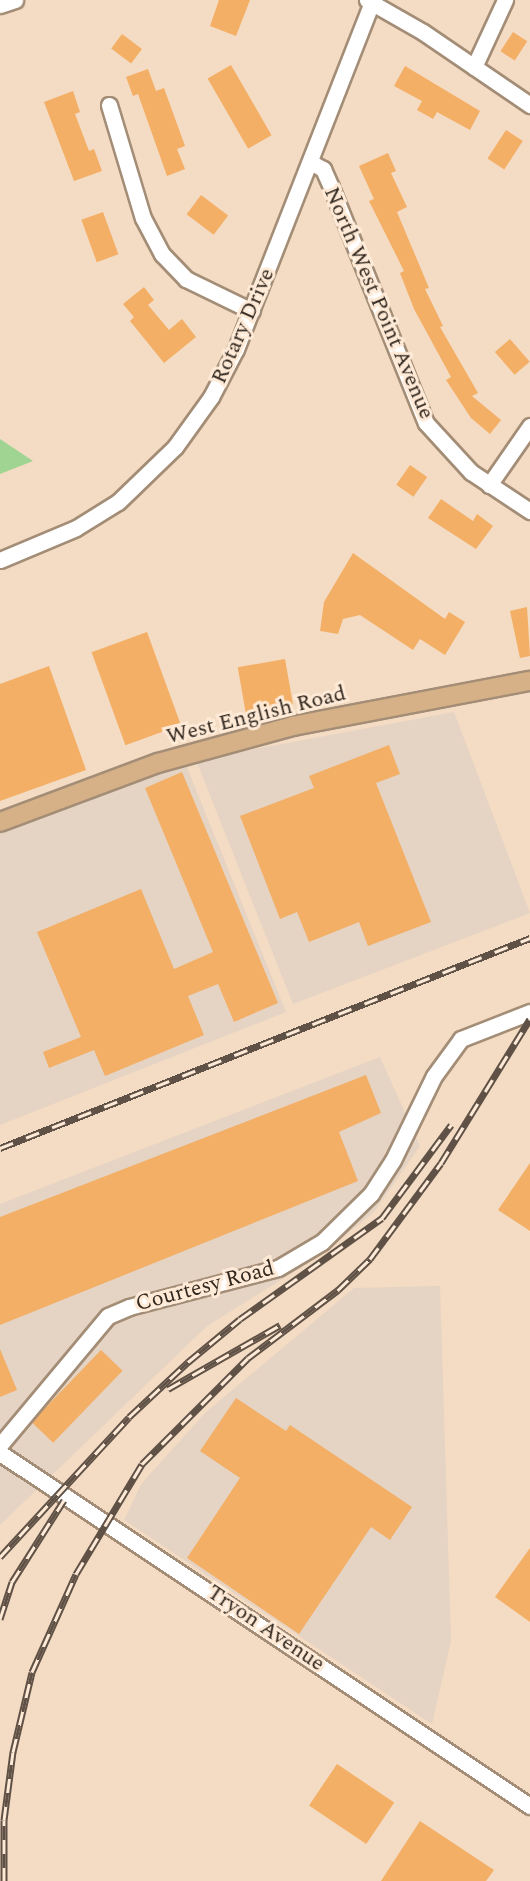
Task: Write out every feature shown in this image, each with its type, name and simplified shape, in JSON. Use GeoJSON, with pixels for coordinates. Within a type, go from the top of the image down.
{"type":"FeatureCollection","features":[{"type":"Feature","properties":{"kind":"main road","name":"West English Road"},"geometry":{"type":"LineString","coordinates":[[0,822],[158,763],[293,726],[530,681]]}},
{"type":"Feature","properties":{"kind":"street"},"geometry":{"type":"LineString","coordinates":[[0,5],[15,0]]}},
{"type":"Feature","properties":{"kind":"street"},"geometry":{"type":"LineString","coordinates":[[474,67],[505,0]]}},
{"type":"Feature","properties":{"kind":"street"},"geometry":{"type":"LineString","coordinates":[[371,1],[530,105]]}},
{"type":"Feature","properties":{"kind":"street","name":"Rotary Drive"},"geometry":{"type":"LineString","coordinates":[[0,560],[105,512],[155,470],[211,397],[252,311],[312,163],[371,1]]}},
{"type":"Feature","properties":{"kind":"street"},"geometry":{"type":"LineString","coordinates":[[109,105],[143,218],[162,254],[186,279],[252,311]]}},
{"type":"Feature","properties":{"kind":"street","name":"North West Point Avenue"},"geometry":{"type":"LineString","coordinates":[[312,163],[323,169],[426,423],[464,464],[489,485],[530,511]]}},
{"type":"Feature","properties":{"kind":"street"},"geometry":{"type":"LineString","coordinates":[[489,485],[530,426]]}},
{"type":"Feature","properties":{"kind":"street","name":"Courtesy Road"},"geometry":{"type":"LineString","coordinates":[[0,1445],[108,1316],[129,1306],[278,1268],[322,1242],[371,1194],[393,1160],[434,1076],[461,1039],[530,1012]]}},
{"type":"Feature","properties":{"kind":"street","name":"Tryon Avenue"},"geometry":{"type":"LineString","coordinates":[[0,1454],[530,1806]]}},
{"type":"Feature","properties":{"kind":"shaded area"},"geometry":{"type":"Polygon","coordinates":[[[454,712],[530,913],[293,1004],[196,760],[454,712]]]}},
{"type":"Feature","properties":{"kind":"shaded area"},"geometry":{"type":"Polygon","coordinates":[[[184,760],[286,1012],[0,1125],[0,834],[184,760]]]}},
{"type":"Feature","properties":{"kind":"shaded area"},"geometry":{"type":"Polygon","coordinates":[[[380,1057],[420,1146],[374,1212],[321,1255],[207,1326],[0,1525],[0,1204],[380,1057]]]}},
{"type":"Feature","properties":{"kind":"shaded area"},"geometry":{"type":"Polygon","coordinates":[[[440,1286],[451,1641],[432,1724],[124,1520],[142,1483],[205,1413],[354,1288],[440,1286]]]}},
{"type":"Feature","properties":{"kind":"green space"},"geometry":{"type":"Polygon","coordinates":[[[0,439],[33,461],[0,474],[0,439]]]}},
{"type":"Feature","properties":{"kind":"building"},"geometry":{"type":"Polygon","coordinates":[[[219,0],[250,0],[236,36],[210,26],[219,0]]]}},
{"type":"Feature","properties":{"kind":"building"},"geometry":{"type":"Polygon","coordinates":[[[513,32],[527,41],[515,61],[500,51],[513,32]]]}},
{"type":"Feature","properties":{"kind":"building"},"geometry":{"type":"Polygon","coordinates":[[[122,34],[142,49],[131,63],[111,48],[122,34]]]}},
{"type":"Feature","properties":{"kind":"building"},"geometry":{"type":"Polygon","coordinates":[[[231,65],[272,135],[248,149],[208,78],[231,65]]]}},
{"type":"Feature","properties":{"kind":"building"},"geometry":{"type":"Polygon","coordinates":[[[405,66],[480,111],[470,130],[437,112],[433,119],[417,110],[422,101],[394,86],[405,66]]]}},
{"type":"Feature","properties":{"kind":"building"},"geometry":{"type":"Polygon","coordinates":[[[148,69],[156,91],[164,88],[185,146],[177,149],[185,169],[167,176],[138,94],[133,96],[126,77],[148,69]]]}},
{"type":"Feature","properties":{"kind":"building"},"geometry":{"type":"Polygon","coordinates":[[[73,91],[80,112],[75,114],[89,151],[94,149],[102,171],[74,181],[44,102],[73,91]]]}},
{"type":"Feature","properties":{"kind":"building"},"geometry":{"type":"Polygon","coordinates":[[[506,130],[523,141],[504,169],[487,159],[506,130]]]}},
{"type":"Feature","properties":{"kind":"building"},"geometry":{"type":"Polygon","coordinates":[[[388,153],[396,171],[391,173],[407,207],[397,212],[429,288],[425,289],[443,326],[440,327],[478,393],[472,396],[501,420],[490,434],[471,418],[446,380],[451,377],[414,309],[400,273],[404,271],[369,201],[374,199],[359,166],[388,153]]]}},
{"type":"Feature","properties":{"kind":"building"},"geometry":{"type":"Polygon","coordinates":[[[201,195],[228,215],[214,235],[187,214],[201,195]]]}},
{"type":"Feature","properties":{"kind":"building"},"geometry":{"type":"Polygon","coordinates":[[[103,212],[118,254],[97,262],[81,220],[103,212]]]}},
{"type":"Feature","properties":{"kind":"building"},"geometry":{"type":"Polygon","coordinates":[[[144,287],[154,300],[148,305],[169,330],[182,319],[196,337],[164,363],[130,321],[134,317],[123,304],[144,287]]]}},
{"type":"Feature","properties":{"kind":"building"},"geometry":{"type":"Polygon","coordinates":[[[510,339],[530,362],[515,375],[495,352],[510,339]]]}},
{"type":"Feature","properties":{"kind":"building"},"geometry":{"type":"Polygon","coordinates":[[[410,465],[427,477],[413,497],[396,485],[410,465]]]}},
{"type":"Feature","properties":{"kind":"building"},"geometry":{"type":"Polygon","coordinates":[[[441,499],[473,521],[477,514],[493,526],[476,549],[428,518],[441,499]]]}},
{"type":"Feature","properties":{"kind":"building"},"geometry":{"type":"Polygon","coordinates":[[[353,553],[445,619],[449,612],[465,622],[445,655],[420,639],[413,650],[360,615],[343,619],[338,634],[320,631],[324,602],[353,553]]]}},
{"type":"Feature","properties":{"kind":"building"},"geometry":{"type":"Polygon","coordinates":[[[527,607],[530,656],[520,658],[510,611],[527,607]]]}},
{"type":"Feature","properties":{"kind":"building"},"geometry":{"type":"Polygon","coordinates":[[[147,632],[181,725],[125,745],[92,652],[147,632]]]}},
{"type":"Feature","properties":{"kind":"building"},"geometry":{"type":"Polygon","coordinates":[[[285,659],[293,704],[246,713],[238,667],[285,659]]]}},
{"type":"Feature","properties":{"kind":"building"},"geometry":{"type":"Polygon","coordinates":[[[49,666],[86,770],[0,801],[0,684],[49,666]]]}},
{"type":"Feature","properties":{"kind":"building"},"geometry":{"type":"Polygon","coordinates":[[[389,745],[400,774],[376,783],[431,922],[368,946],[359,922],[309,942],[297,912],[280,919],[240,816],[314,788],[309,776],[389,745]]]}},
{"type":"Feature","properties":{"kind":"building"},"geometry":{"type":"Polygon","coordinates":[[[182,772],[278,1003],[234,1022],[218,984],[188,996],[204,1035],[105,1076],[94,1050],[49,1068],[43,1052],[81,1037],[37,932],[141,889],[174,969],[213,952],[145,788],[182,772]]]}},
{"type":"Feature","properties":{"kind":"building"},"geometry":{"type":"Polygon","coordinates":[[[366,1075],[381,1113],[339,1132],[358,1181],[0,1325],[0,1217],[366,1075]]]}},
{"type":"Feature","properties":{"kind":"building"},"geometry":{"type":"Polygon","coordinates":[[[530,1163],[530,1231],[498,1210],[530,1163]]]}},
{"type":"Feature","properties":{"kind":"building"},"geometry":{"type":"Polygon","coordinates":[[[0,1349],[17,1390],[0,1397],[0,1349]]]}},
{"type":"Feature","properties":{"kind":"building"},"geometry":{"type":"Polygon","coordinates":[[[101,1350],[123,1371],[53,1443],[32,1422],[101,1350]]]}},
{"type":"Feature","properties":{"kind":"building"},"geometry":{"type":"Polygon","coordinates":[[[236,1398],[286,1431],[290,1425],[412,1507],[390,1540],[371,1527],[299,1634],[187,1558],[240,1478],[200,1451],[236,1398]]]}},
{"type":"Feature","properties":{"kind":"building"},"geometry":{"type":"Polygon","coordinates":[[[530,1548],[530,1622],[495,1597],[530,1548]]]}},
{"type":"Feature","properties":{"kind":"building"},"geometry":{"type":"Polygon","coordinates":[[[337,1764],[394,1803],[366,1844],[309,1805],[337,1764]]]}},
{"type":"Feature","properties":{"kind":"building"},"geometry":{"type":"Polygon","coordinates":[[[420,1821],[494,1870],[486,1881],[381,1881],[420,1821]]]}},
{"type":"Feature","properties":{"kind":"railway"},"geometry":{"type":"LineString","coordinates":[[0,1148],[530,938]]}},
{"type":"Feature","properties":{"kind":"railway"},"geometry":{"type":"LineString","coordinates":[[4,1881],[4,1820],[13,1752],[32,1672],[76,1574],[142,1464],[248,1358],[338,1290],[370,1259],[441,1163],[530,1019]]}},
{"type":"Feature","properties":{"kind":"railway"},"geometry":{"type":"LineString","coordinates":[[0,1557],[129,1417],[188,1362],[240,1319],[382,1218],[451,1125]]}},
{"type":"Feature","properties":{"kind":"railway"},"geometry":{"type":"LineString","coordinates":[[168,1389],[280,1325]]}},
{"type":"Feature","properties":{"kind":"railway"},"geometry":{"type":"LineString","coordinates":[[0,1619],[12,1582],[64,1500]]}}]}
